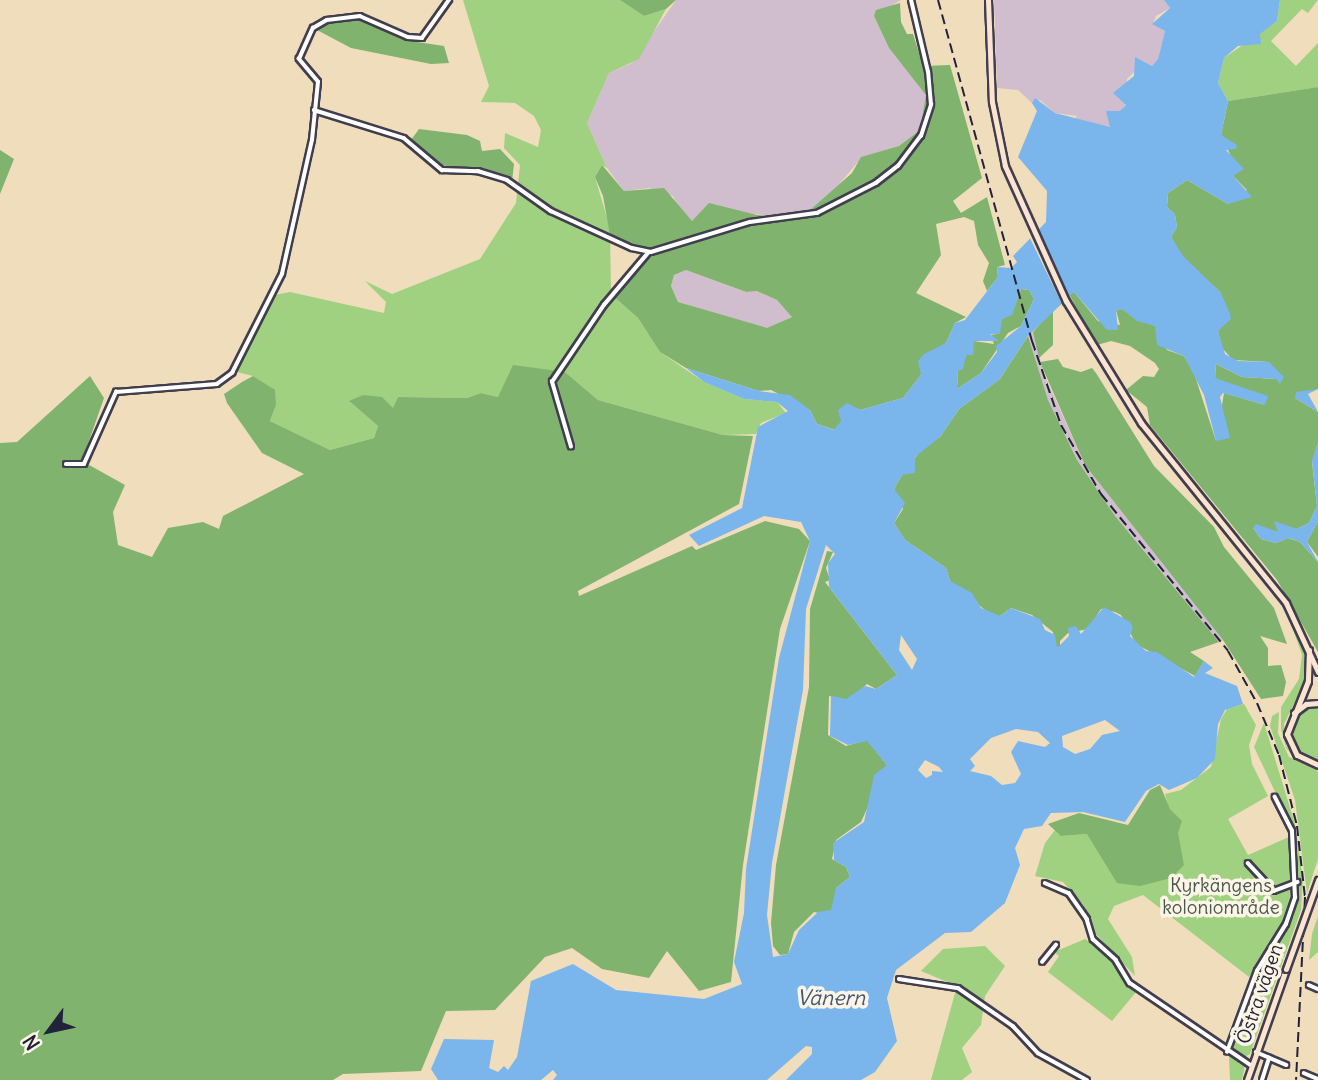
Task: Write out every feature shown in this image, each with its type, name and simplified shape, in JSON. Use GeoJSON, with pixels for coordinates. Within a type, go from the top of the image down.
{"type":"FeatureCollection","features":[{"type":"Feature","properties":{"kind":"street"},"geometry":{"type":"LineString","coordinates":[[66,464],[84,464],[116,392],[217,384],[232,373],[282,274],[312,140],[318,82],[299,59],[316,25],[360,16],[418,39],[429,33],[449,0]]}},
{"type":"Feature","properties":{"kind":"street"},"geometry":{"type":"LineString","coordinates":[[314,110],[404,138],[442,170],[478,171],[507,180],[551,211],[632,248],[649,252],[750,222],[817,213],[876,183],[898,166],[920,139],[931,104],[928,72],[911,0]]}},
{"type":"Feature","properties":{"kind":"street"},"geometry":{"type":"LineString","coordinates":[[988,0],[992,102],[1005,166],[1066,301],[1147,432],[1267,577],[1308,646],[1318,672]]}},
{"type":"Feature","properties":{"kind":"street"},"geometry":{"type":"LineString","coordinates":[[571,447],[552,382],[611,295],[649,252]]}},
{"type":"Feature","properties":{"kind":"street"},"geometry":{"type":"LineString","coordinates":[[1308,646],[1308,681],[1287,728],[1290,745],[1302,760],[1318,765]]}},
{"type":"Feature","properties":{"kind":"street"},"geometry":{"type":"LineString","coordinates":[[1292,715],[1306,704],[1318,703]]}},
{"type":"Feature","properties":{"kind":"street"},"geometry":{"type":"LineString","coordinates":[[1227,1052],[1257,971],[1290,916],[1297,882],[1292,831],[1275,797]]}},
{"type":"Feature","properties":{"kind":"street"},"geometry":{"type":"LineString","coordinates":[[1249,864],[1274,891],[1297,882]]}},
{"type":"Feature","properties":{"kind":"street","name":"Östra vägen"},"geometry":{"type":"LineString","coordinates":[[1247,1080],[1318,880]]}},
{"type":"Feature","properties":{"kind":"street"},"geometry":{"type":"LineString","coordinates":[[1045,883],[1069,892],[1087,919],[1093,939],[1116,960],[1130,983],[1227,1052],[1252,1066]]}},
{"type":"Feature","properties":{"kind":"street"},"geometry":{"type":"LineString","coordinates":[[1042,962],[1056,945]]}},
{"type":"Feature","properties":{"kind":"street"},"geometry":{"type":"LineString","coordinates":[[899,979],[958,988],[1013,1026],[1038,1053],[1084,1079]]}},
{"type":"Feature","properties":{"kind":"street"},"geometry":{"type":"LineString","coordinates":[[1309,985],[1318,989]]}},
{"type":"Feature","properties":{"kind":"street"},"geometry":{"type":"LineString","coordinates":[[1256,1052],[1286,1065]]}},
{"type":"Feature","properties":{"kind":"street"},"geometry":{"type":"LineString","coordinates":[[1262,1080],[1269,1058]]}},
{"type":"Feature","properties":{"kind":"street"},"geometry":{"type":"LineString","coordinates":[[1304,1073],[1317,1078],[1318,1072]]}},
{"type":"Feature","properties":{"kind":"shaded area"},"geometry":{"type":"Polygon","coordinates":[[[676,0],[901,0],[874,16],[889,48],[927,95],[920,130],[899,146],[862,157],[830,195],[809,211],[783,217],[743,213],[698,215],[692,221],[682,214],[673,196],[649,188],[624,191],[607,168],[587,123],[609,73],[632,63],[676,0]]]}},
{"type":"Feature","properties":{"kind":"shaded area"},"geometry":{"type":"Polygon","coordinates":[[[994,0],[1164,0],[1170,8],[1156,16],[1153,24],[1165,31],[1158,59],[1152,66],[1136,58],[1137,69],[1127,79],[1126,104],[1110,127],[1073,121],[1077,116],[1055,113],[1040,100],[1032,103],[1018,90],[997,88],[994,0]]]}},
{"type":"Feature","properties":{"kind":"shaded area"},"geometry":{"type":"Polygon","coordinates":[[[686,270],[745,292],[757,291],[777,300],[793,316],[767,329],[678,302],[671,286],[674,275],[686,270]]]}},
{"type":"Feature","properties":{"kind":"shaded area"},"geometry":{"type":"Polygon","coordinates":[[[1033,332],[1044,374],[1085,465],[1223,640],[1219,642],[1115,516],[1077,460],[1048,400],[1028,336],[1033,332]]]}},
{"type":"Feature","properties":{"kind":"green space"},"geometry":{"type":"Polygon","coordinates":[[[463,0],[620,0],[644,16],[666,9],[639,59],[609,73],[587,123],[607,168],[602,165],[595,177],[610,228],[611,294],[638,318],[660,352],[704,382],[744,399],[777,402],[786,413],[761,423],[756,434],[723,435],[598,400],[565,372],[498,397],[481,393],[467,398],[398,397],[393,409],[363,395],[350,402],[378,426],[374,438],[330,450],[270,421],[276,405],[253,376],[237,372],[275,295],[290,292],[384,313],[386,302],[365,281],[392,294],[480,259],[516,203],[520,165],[504,148],[505,133],[538,147],[541,130],[534,116],[515,103],[481,102],[489,86],[463,0]]]}},
{"type":"Feature","properties":{"kind":"green space"},"geometry":{"type":"Polygon","coordinates":[[[620,0],[676,0],[666,9],[644,16],[620,0]]]}},
{"type":"Feature","properties":{"kind":"green space"},"geometry":{"type":"Polygon","coordinates":[[[1280,0],[1318,0],[1308,13],[1302,9],[1271,41],[1296,66],[1318,43],[1318,87],[1228,101],[1218,83],[1224,58],[1277,21],[1280,0]]]}},
{"type":"Feature","properties":{"kind":"green space"},"geometry":{"type":"Polygon","coordinates":[[[900,3],[901,22],[907,34],[913,34],[923,66],[950,65],[982,178],[953,201],[961,213],[987,197],[1005,265],[997,267],[998,277],[987,291],[983,281],[989,263],[978,245],[974,221],[964,217],[936,224],[941,255],[916,293],[966,317],[955,323],[946,343],[929,354],[921,375],[903,398],[860,410],[853,407],[835,430],[817,424],[810,410],[771,390],[759,391],[686,368],[660,352],[638,318],[611,294],[647,250],[610,235],[603,196],[595,177],[602,165],[624,191],[664,188],[692,221],[709,203],[757,215],[783,217],[809,211],[852,173],[861,157],[899,146],[920,130],[926,95],[889,48],[874,16],[876,10],[900,3]],[[686,270],[674,275],[671,286],[678,302],[767,328],[792,317],[777,300],[757,291],[746,292],[686,270]]]}},
{"type":"Feature","properties":{"kind":"green space"},"geometry":{"type":"Polygon","coordinates":[[[362,19],[404,40],[444,46],[449,63],[431,64],[351,48],[317,30],[328,22],[362,19]]]}},
{"type":"Feature","properties":{"kind":"green space"},"geometry":{"type":"Polygon","coordinates":[[[1318,87],[1318,389],[1295,398],[1318,412],[1318,442],[1312,462],[1317,506],[1309,523],[1297,529],[1275,523],[1279,532],[1253,528],[1261,539],[1276,543],[1288,538],[1300,542],[1318,562],[1318,652],[1277,580],[1150,425],[1147,407],[1126,390],[1143,376],[1154,377],[1159,369],[1155,363],[1130,346],[1111,341],[1097,345],[1069,294],[1074,292],[1098,321],[1120,325],[1116,310],[1122,309],[1155,326],[1167,350],[1184,356],[1194,373],[1216,441],[1224,393],[1265,405],[1215,378],[1216,364],[1242,377],[1276,379],[1269,362],[1233,360],[1222,348],[1218,331],[1221,293],[1182,256],[1171,237],[1177,227],[1175,215],[1167,207],[1168,193],[1187,180],[1228,204],[1247,190],[1233,176],[1238,171],[1221,135],[1228,101],[1318,87]]]}},
{"type":"Feature","properties":{"kind":"green space"},"geometry":{"type":"Polygon","coordinates":[[[419,129],[467,135],[480,141],[482,151],[500,149],[514,164],[512,182],[476,169],[438,165],[411,140],[419,129]]]}},
{"type":"Feature","properties":{"kind":"green space"},"geometry":{"type":"Polygon","coordinates":[[[0,150],[14,159],[0,194],[0,150]]]}},
{"type":"Feature","properties":{"kind":"green space"},"geometry":{"type":"Polygon","coordinates":[[[1021,289],[1029,290],[1034,299],[1021,326],[1008,333],[981,373],[957,389],[958,370],[974,341],[994,344],[990,335],[997,334],[1002,319],[1012,314],[1021,289]]]}},
{"type":"Feature","properties":{"kind":"green space"},"geometry":{"type":"Polygon","coordinates":[[[1053,310],[1053,345],[1039,358],[1033,332],[1053,310]]]}},
{"type":"Feature","properties":{"kind":"green space"},"geometry":{"type":"Polygon","coordinates":[[[1028,336],[1048,400],[1077,460],[1115,516],[1219,642],[1190,652],[1204,661],[1195,676],[1136,644],[1121,615],[1115,612],[1101,609],[1088,629],[1068,633],[1060,641],[1060,649],[1055,646],[1053,632],[1032,615],[1011,608],[1000,616],[991,615],[950,581],[946,568],[905,540],[894,523],[903,509],[894,489],[902,475],[924,446],[940,437],[959,409],[1000,379],[1028,336]]]}},
{"type":"Feature","properties":{"kind":"green space"},"geometry":{"type":"Polygon","coordinates":[[[1058,359],[1063,367],[1081,372],[1092,368],[1154,466],[1214,527],[1224,547],[1274,608],[1287,644],[1260,636],[1268,648],[1268,666],[1281,665],[1286,682],[1283,696],[1261,699],[1223,640],[1085,465],[1040,362],[1058,359]]]}},
{"type":"Feature","properties":{"kind":"green space"},"geometry":{"type":"Polygon","coordinates":[[[513,365],[565,372],[598,400],[723,435],[753,436],[739,504],[578,591],[579,596],[692,546],[696,550],[765,521],[799,529],[810,541],[780,629],[743,865],[731,982],[699,991],[667,951],[649,978],[602,969],[572,948],[545,957],[495,1010],[446,1011],[421,1071],[343,1074],[333,1080],[0,1080],[0,443],[17,442],[90,376],[104,398],[82,461],[125,485],[113,512],[118,545],[152,557],[168,528],[203,522],[219,529],[223,516],[304,474],[262,453],[227,403],[224,394],[253,376],[275,390],[276,405],[270,421],[330,450],[374,438],[378,426],[349,401],[363,395],[382,397],[393,408],[398,397],[467,398],[481,393],[498,397],[513,365]]]}},
{"type":"Feature","properties":{"kind":"green space"},"geometry":{"type":"Polygon","coordinates":[[[1318,521],[1318,557],[1307,542],[1318,521]]]}},
{"type":"Feature","properties":{"kind":"green space"},"geometry":{"type":"Polygon","coordinates":[[[827,551],[833,552],[826,568],[830,580],[825,582],[897,675],[876,689],[867,684],[849,700],[829,696],[828,735],[846,746],[867,740],[887,765],[861,822],[836,840],[832,859],[846,867],[850,877],[836,888],[837,904],[828,915],[814,912],[794,932],[788,954],[780,955],[773,946],[771,923],[776,865],[809,687],[810,609],[827,551]]]}},
{"type":"Feature","properties":{"kind":"green space"},"geometry":{"type":"Polygon","coordinates":[[[1289,618],[1307,658],[1308,675],[1284,724],[1286,746],[1296,759],[1286,748],[1281,729],[1281,707],[1299,679],[1302,655],[1289,618]]]}},
{"type":"Feature","properties":{"kind":"green space","name":"Kyrkängens koloniområde"},"geometry":{"type":"Polygon","coordinates":[[[1244,704],[1256,725],[1249,745],[1252,764],[1268,796],[1228,819],[1248,855],[1289,837],[1295,880],[1286,916],[1249,977],[1143,895],[1114,906],[1108,919],[1132,957],[1135,976],[1095,933],[1083,904],[1063,882],[1035,876],[1045,843],[1055,830],[1062,836],[1087,834],[1184,865],[1165,794],[1181,790],[1211,767],[1221,719],[1227,709],[1244,704]]]}},
{"type":"Feature","properties":{"kind":"green space"},"geometry":{"type":"Polygon","coordinates":[[[1314,704],[1318,705],[1318,761],[1296,750],[1291,732],[1295,717],[1314,704]]]}},
{"type":"Feature","properties":{"kind":"green space"},"geometry":{"type":"Polygon","coordinates":[[[1279,712],[1278,733],[1289,757],[1318,771],[1318,859],[1307,893],[1295,800],[1270,726],[1272,716],[1279,712]]]}},
{"type":"Feature","properties":{"kind":"green space"},"geometry":{"type":"Polygon","coordinates":[[[1264,723],[1295,824],[1303,880],[1301,910],[1250,1054],[1241,1059],[1231,1049],[1240,1022],[1263,963],[1298,900],[1294,832],[1254,747],[1264,723]]]}},
{"type":"Feature","properties":{"kind":"green space"},"geometry":{"type":"Polygon","coordinates":[[[1160,785],[1170,809],[1182,821],[1178,833],[1184,865],[1171,878],[1140,886],[1117,883],[1087,834],[1061,836],[1048,824],[1079,813],[1128,825],[1150,790],[1160,785]]]}},
{"type":"Feature","properties":{"kind":"green space"},"geometry":{"type":"Polygon","coordinates":[[[1318,916],[1318,952],[1309,960],[1312,934],[1318,916]]]}},
{"type":"Feature","properties":{"kind":"green space"},"geometry":{"type":"Polygon","coordinates":[[[1085,939],[1112,957],[1136,992],[1112,1021],[1048,972],[1059,956],[1054,952],[1085,939]]]}},
{"type":"Feature","properties":{"kind":"green space"},"geometry":{"type":"Polygon","coordinates":[[[985,946],[1005,966],[985,996],[981,1025],[962,1048],[972,1072],[962,1080],[931,1080],[957,986],[921,971],[943,949],[985,946]]]}},
{"type":"Feature","properties":{"kind":"green space"},"geometry":{"type":"Polygon","coordinates":[[[1229,1056],[1245,1065],[1242,1080],[1230,1080],[1229,1056]]]}},
{"type":"Feature","properties":{"kind":"water","name":"Vänern"},"geometry":{"type":"Polygon","coordinates":[[[1164,0],[1280,0],[1277,21],[1260,34],[1261,44],[1238,46],[1224,58],[1218,83],[1228,101],[1221,135],[1237,145],[1236,149],[1226,150],[1244,169],[1233,176],[1252,197],[1228,204],[1187,180],[1168,193],[1167,207],[1175,215],[1177,227],[1171,237],[1183,256],[1221,293],[1230,314],[1231,319],[1218,331],[1225,354],[1238,361],[1269,362],[1284,377],[1280,384],[1276,379],[1242,377],[1216,364],[1215,378],[1268,396],[1265,405],[1223,393],[1220,397],[1230,438],[1216,441],[1204,395],[1184,356],[1157,345],[1155,326],[1137,321],[1122,309],[1116,311],[1118,330],[1107,330],[1074,292],[1028,336],[1000,379],[959,409],[940,437],[915,457],[915,473],[902,475],[894,489],[905,503],[894,523],[905,540],[946,568],[950,581],[972,593],[981,608],[1000,616],[1011,608],[1040,619],[1045,630],[1055,635],[1057,648],[1069,636],[1068,628],[1076,626],[1081,634],[1104,607],[1130,622],[1133,628],[1130,636],[1146,651],[1157,652],[1194,677],[1204,661],[1213,668],[1205,673],[1237,686],[1243,704],[1225,710],[1218,724],[1215,759],[1197,778],[1169,790],[1159,784],[1146,791],[1125,822],[1083,812],[1051,813],[1042,826],[1024,829],[1015,848],[1020,865],[1005,903],[971,932],[945,933],[896,970],[887,998],[897,1041],[875,1072],[861,1080],[786,1080],[812,1054],[812,1047],[806,1046],[767,1080],[553,1080],[557,1075],[553,1070],[541,1080],[438,1080],[431,1069],[444,1039],[494,1040],[489,1068],[498,1072],[504,1066],[508,1070],[517,1057],[531,981],[573,964],[616,990],[704,999],[742,984],[734,962],[744,913],[746,869],[779,658],[810,541],[801,522],[764,516],[699,546],[689,535],[742,508],[758,427],[788,411],[777,402],[744,399],[704,382],[686,368],[759,391],[790,395],[810,410],[817,424],[834,430],[841,421],[838,410],[847,403],[860,410],[903,398],[921,375],[918,361],[924,354],[946,343],[955,323],[965,320],[998,277],[997,267],[1011,268],[1017,262],[1013,256],[1046,222],[1047,191],[1018,157],[1037,111],[1032,103],[1035,98],[1055,113],[1110,127],[1106,111],[1120,111],[1126,105],[1113,93],[1134,76],[1135,57],[1152,66],[1158,59],[1165,31],[1152,24],[1170,8],[1164,0]],[[1021,289],[1012,315],[1002,319],[1000,334],[990,334],[999,341],[974,341],[973,355],[966,355],[963,369],[958,371],[957,389],[981,373],[997,352],[996,346],[1021,326],[1034,299],[1029,290],[1021,289]],[[826,545],[806,609],[803,690],[772,863],[767,915],[773,957],[788,954],[799,930],[818,912],[831,910],[836,888],[850,877],[846,867],[834,860],[833,843],[864,822],[874,775],[887,765],[867,741],[848,745],[830,736],[831,696],[846,699],[865,686],[876,689],[897,675],[829,587],[828,563],[835,554],[826,545]],[[901,635],[899,650],[912,670],[917,659],[901,635]],[[1105,720],[1062,736],[1063,747],[1075,754],[1090,749],[1102,735],[1120,731],[1105,720]],[[1016,729],[991,738],[970,759],[975,766],[970,771],[991,776],[1002,785],[1015,783],[1021,774],[1011,752],[1018,741],[1045,747],[1050,743],[1038,732],[1016,729]],[[925,760],[918,770],[926,778],[932,775],[932,771],[943,772],[925,760]]]}},
{"type":"Feature","properties":{"kind":"water"},"geometry":{"type":"Polygon","coordinates":[[[1318,389],[1308,394],[1318,412],[1295,398],[1296,392],[1318,389]]]}},
{"type":"Feature","properties":{"kind":"water"},"geometry":{"type":"Polygon","coordinates":[[[1318,442],[1318,521],[1307,542],[1318,562],[1300,542],[1289,538],[1276,543],[1261,539],[1253,528],[1256,524],[1278,532],[1274,521],[1297,529],[1309,523],[1317,506],[1312,461],[1318,442]]]}},
{"type":"Feature","properties":{"kind":"pier"},"geometry":{"type":"Polygon","coordinates":[[[1035,228],[1070,299],[1062,303],[1027,232],[1035,228]]]}},
{"type":"Feature","properties":{"kind":"railway"},"geometry":{"type":"LineString","coordinates":[[938,0],[1032,341],[1061,425],[1101,494],[1228,651],[1257,703],[1279,755],[1297,826],[1305,897],[1296,1080]]}}]}
